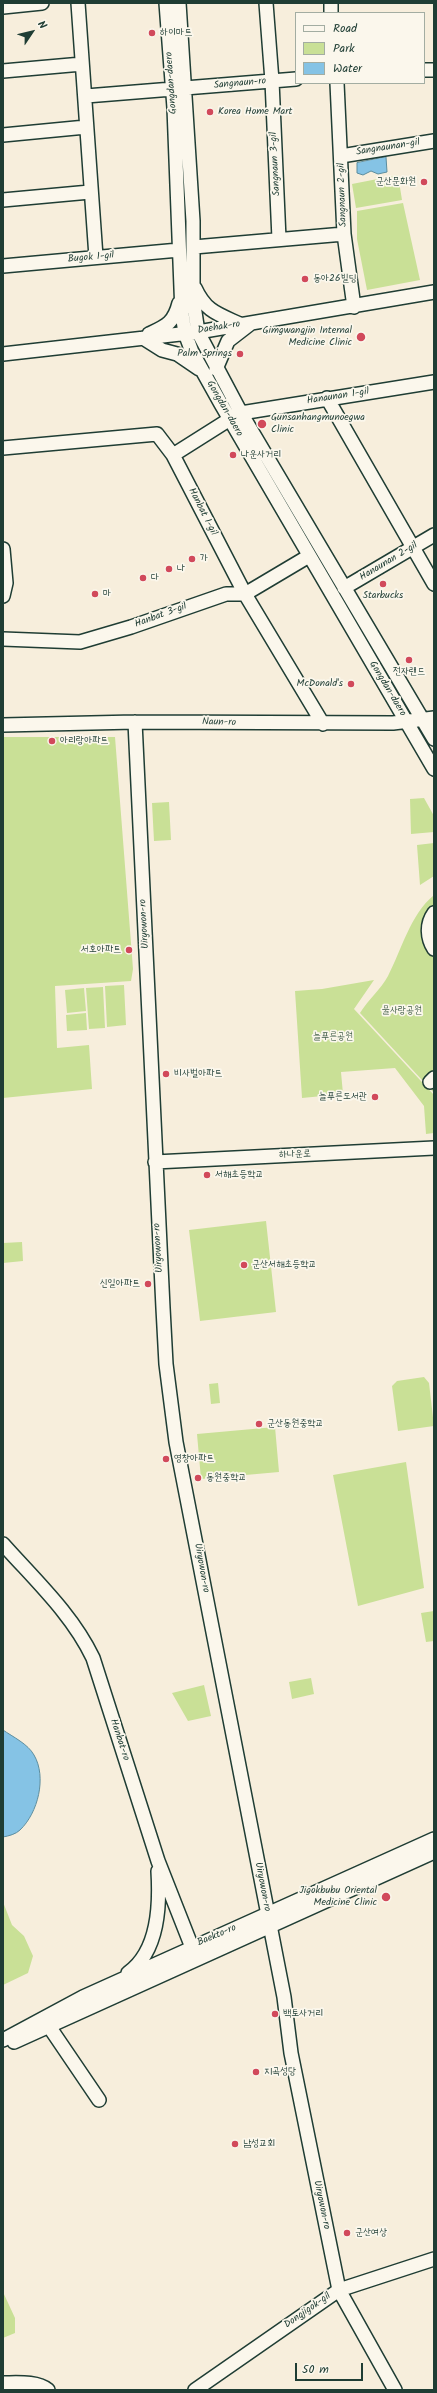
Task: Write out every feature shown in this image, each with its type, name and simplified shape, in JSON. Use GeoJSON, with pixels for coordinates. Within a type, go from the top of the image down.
{"type":"FeatureCollection","features":[{"type":"Feature","properties":{"kind":"street"},"geometry":{"type":"LineString","coordinates":[[3,7],[18,4],[42,3]]}},
{"type":"Feature","properties":{"kind":"street"},"geometry":{"type":"LineString","coordinates":[[78,3],[82,64],[86,96],[86,127],[90,192],[96,257]]}},
{"type":"Feature","properties":{"kind":"street","name":"Gongdan-daero"},"geometry":{"type":"LineString","coordinates":[[166,3],[178,90],[194,247],[193,284],[198,332],[211,372]]}},
{"type":"Feature","properties":{"kind":"street","name":"Gongdan-daero"},"geometry":{"type":"LineString","coordinates":[[179,3],[178,250],[184,333],[211,372],[236,416],[309,556],[434,768]]}},
{"type":"Feature","properties":{"kind":"street","name":"Sangnaun 3-gil"},"geometry":{"type":"LineString","coordinates":[[266,3],[272,81],[279,239]]}},
{"type":"Feature","properties":{"kind":"street"},"geometry":{"type":"LineString","coordinates":[[3,71],[82,64]]}},
{"type":"Feature","properties":{"kind":"street","name":"Sangnaun-ro"},"geometry":{"type":"LineString","coordinates":[[86,96],[178,90],[295,79]]}},
{"type":"Feature","properties":{"kind":"street","name":"Sangnaun 2-gil"},"geometry":{"type":"LineString","coordinates":[[337,84],[344,234],[354,307]]}},
{"type":"Feature","properties":{"kind":"street"},"geometry":{"type":"LineString","coordinates":[[3,135],[86,127]]}},
{"type":"Feature","properties":{"kind":"street","name":"Sangnaunan-gil"},"geometry":{"type":"LineString","coordinates":[[341,156],[434,141]]}},
{"type":"Feature","properties":{"kind":"street"},"geometry":{"type":"LineString","coordinates":[[3,200],[90,192]]}},
{"type":"Feature","properties":{"kind":"street"},"geometry":{"type":"LineString","coordinates":[[194,247],[344,234]]}},
{"type":"Feature","properties":{"kind":"street","name":"Bugok 1-gil"},"geometry":{"type":"LineString","coordinates":[[3,266],[178,250]]}},
{"type":"Feature","properties":{"kind":"street"},"geometry":{"type":"LineString","coordinates":[[140,339],[162,350],[183,357],[211,372],[228,342],[246,324],[217,314],[202,303],[193,284]]}},
{"type":"Feature","properties":{"kind":"street","name":"Daehak-ro"},"geometry":{"type":"LineString","coordinates":[[3,354],[198,332],[354,307],[434,292]]}},
{"type":"Feature","properties":{"kind":"street"},"geometry":{"type":"LineString","coordinates":[[140,339],[164,327],[176,316],[181,295]]}},
{"type":"Feature","properties":{"kind":"street","name":"Hanaunan 1-gil"},"geometry":{"type":"LineString","coordinates":[[236,416],[328,398],[434,382]]}},
{"type":"Feature","properties":{"kind":"street"},"geometry":{"type":"LineString","coordinates":[[328,398],[434,584]]}},
{"type":"Feature","properties":{"kind":"street"},"geometry":{"type":"LineString","coordinates":[[173,455],[236,416]]}},
{"type":"Feature","properties":{"kind":"street","name":"Gongdan-daero"},"geometry":{"type":"LineString","coordinates":[[236,416],[428,718],[434,739]]}},
{"type":"Feature","properties":{"kind":"street","name":"Hanbat 1-gil"},"geometry":{"type":"LineString","coordinates":[[3,448],[157,434],[173,455],[244,594],[323,724]]}},
{"type":"Feature","properties":{"kind":"street","name":"Hanaunan 2-gil"},"geometry":{"type":"LineString","coordinates":[[344,588],[434,535]]}},
{"type":"Feature","properties":{"kind":"street"},"geometry":{"type":"LineString","coordinates":[[3,549],[6,583],[3,596]]}},
{"type":"Feature","properties":{"kind":"street","name":"Hanbat 3-gil"},"geometry":{"type":"LineString","coordinates":[[3,638],[80,642],[131,627],[226,594],[244,594],[309,556]]}},
{"type":"Feature","properties":{"kind":"street","name":"Naun-ro"},"geometry":{"type":"LineString","coordinates":[[3,725],[135,722],[323,724],[407,722],[428,718]]}},
{"type":"Feature","properties":{"kind":"street","name":"Uiryowon-ro"},"geometry":{"type":"LineString","coordinates":[[135,722],[155,1162],[166,1364],[176,1442],[268,1921],[284,1996],[291,2053],[339,2290],[395,2390]]}},
{"type":"Feature","properties":{"kind":"street"},"geometry":{"type":"LineString","coordinates":[[434,913],[431,917],[428,935],[434,949]]}},
{"type":"Feature","properties":{"kind":"street","name":"하나운로"},"geometry":{"type":"LineString","coordinates":[[155,1162],[434,1148]]}},
{"type":"Feature","properties":{"kind":"street","name":"Hanbat-ro"},"geometry":{"type":"LineString","coordinates":[[3,1544],[64,1612],[83,1638],[93,1658],[158,1861],[194,1953]]}},
{"type":"Feature","properties":{"kind":"street","name":"Baekto-ro"},"geometry":{"type":"LineString","coordinates":[[268,1921],[434,1839]]}},
{"type":"Feature","properties":{"kind":"street","name":"Baekto-ro"},"geometry":{"type":"LineString","coordinates":[[3,2040],[194,1953],[434,1852]]}},
{"type":"Feature","properties":{"kind":"street"},"geometry":{"type":"LineString","coordinates":[[114,1983],[138,1963],[157,1922],[159,1911],[158,1861]]}},
{"type":"Feature","properties":{"kind":"street","name":"Baekto-ro"},"geometry":{"type":"LineString","coordinates":[[3,2046],[114,1983],[194,1953]]}},
{"type":"Feature","properties":{"kind":"street"},"geometry":{"type":"LineString","coordinates":[[45,2021],[99,2100]]}},
{"type":"Feature","properties":{"kind":"street","name":"Dongjigok-gil"},"geometry":{"type":"LineString","coordinates":[[195,2390],[339,2290],[434,2259]]}},
{"type":"Feature","properties":{"kind":"street"},"geometry":{"type":"LineString","coordinates":[[3,2383],[32,2384],[43,2386],[48,2390]]}},
{"type":"Feature","properties":{"kind":"green space"},"geometry":{"type":"Polygon","coordinates":[[[398,175],[402,200],[356,208],[352,184],[398,175]]]}},
{"type":"Feature","properties":{"kind":"green space"},"geometry":{"type":"Polygon","coordinates":[[[403,203],[420,280],[367,290],[357,239],[357,211],[403,203]]]}},
{"type":"Feature","properties":{"kind":"green space"},"geometry":{"type":"Polygon","coordinates":[[[3,737],[115,737],[133,969],[131,981],[55,986],[57,1048],[89,1045],[92,1089],[3,1098],[3,737]]]}},
{"type":"Feature","properties":{"kind":"green space"},"geometry":{"type":"Polygon","coordinates":[[[424,798],[434,816],[434,832],[411,834],[410,799],[424,798]]]}},
{"type":"Feature","properties":{"kind":"green space"},"geometry":{"type":"Polygon","coordinates":[[[169,802],[171,840],[154,841],[152,803],[169,802]]]}},
{"type":"Feature","properties":{"kind":"green space"},"geometry":{"type":"Polygon","coordinates":[[[434,843],[434,876],[420,885],[417,845],[434,843]]]}},
{"type":"Feature","properties":{"kind":"green space","name":"물사랑공원"},"geometry":{"type":"Polygon","coordinates":[[[434,895],[434,1093],[360,1013],[385,981],[413,922],[426,903],[434,895]]]}},
{"type":"Feature","properties":{"kind":"green space","name":"늘푸른공원"},"geometry":{"type":"Polygon","coordinates":[[[374,980],[354,1009],[434,1095],[434,1133],[426,1134],[424,1106],[395,1068],[341,1072],[343,1094],[302,1098],[295,991],[322,989],[374,980]]]}},
{"type":"Feature","properties":{"kind":"green space"},"geometry":{"type":"Polygon","coordinates":[[[124,985],[126,1025],[107,1027],[105,986],[124,985]]]}},
{"type":"Feature","properties":{"kind":"green space"},"geometry":{"type":"Polygon","coordinates":[[[103,987],[105,1028],[89,1029],[86,988],[103,987]]]}},
{"type":"Feature","properties":{"kind":"green space"},"geometry":{"type":"Polygon","coordinates":[[[84,988],[86,1011],[67,1013],[65,990],[84,988]]]}},
{"type":"Feature","properties":{"kind":"green space"},"geometry":{"type":"Polygon","coordinates":[[[86,1013],[87,1030],[67,1031],[66,1015],[86,1013]]]}},
{"type":"Feature","properties":{"kind":"green space"},"geometry":{"type":"Polygon","coordinates":[[[266,1221],[276,1312],[200,1321],[189,1230],[266,1221]]]}},
{"type":"Feature","properties":{"kind":"green space"},"geometry":{"type":"Polygon","coordinates":[[[22,1242],[23,1261],[3,1263],[3,1243],[22,1242]]]}},
{"type":"Feature","properties":{"kind":"green space"},"geometry":{"type":"Polygon","coordinates":[[[424,1377],[429,1383],[434,1426],[398,1431],[392,1386],[397,1381],[424,1377]]]}},
{"type":"Feature","properties":{"kind":"green space"},"geometry":{"type":"Polygon","coordinates":[[[218,1383],[220,1403],[211,1404],[209,1384],[218,1383]]]}},
{"type":"Feature","properties":{"kind":"green space"},"geometry":{"type":"Polygon","coordinates":[[[275,1427],[279,1472],[201,1479],[197,1434],[275,1427]]]}},
{"type":"Feature","properties":{"kind":"green space"},"geometry":{"type":"Polygon","coordinates":[[[406,1462],[424,1588],[358,1606],[333,1475],[406,1462]]]}},
{"type":"Feature","properties":{"kind":"green space"},"geometry":{"type":"Polygon","coordinates":[[[434,1611],[434,1641],[426,1642],[421,1613],[434,1611]]]}},
{"type":"Feature","properties":{"kind":"green space"},"geometry":{"type":"Polygon","coordinates":[[[311,1678],[314,1694],[292,1699],[289,1682],[311,1678]]]}},
{"type":"Feature","properties":{"kind":"green space"},"geometry":{"type":"Polygon","coordinates":[[[204,1685],[211,1716],[188,1721],[172,1693],[204,1685]]]}},
{"type":"Feature","properties":{"kind":"green space"},"geometry":{"type":"Polygon","coordinates":[[[3,1902],[12,1925],[24,1936],[33,1956],[28,1973],[3,1985],[3,1902]]]}},
{"type":"Feature","properties":{"kind":"green space"},"geometry":{"type":"Polygon","coordinates":[[[3,2292],[15,2318],[15,2333],[3,2338],[3,2292]]]}},
{"type":"Feature","properties":{"kind":"water"},"geometry":{"type":"Polygon","coordinates":[[[386,157],[387,172],[378,174],[371,171],[363,175],[357,173],[357,163],[386,157]]]}},
{"type":"Feature","properties":{"kind":"water"},"geometry":{"type":"Polygon","coordinates":[[[3,1730],[24,1744],[34,1755],[38,1764],[40,1784],[36,1805],[26,1823],[16,1833],[3,1837],[3,1730]]]}},
{"type":"Feature","properties":{"kind":"place","name":"하이마트"},"geometry":{"type":"Point","coordinates":[152,33]}},
{"type":"Feature","properties":{"kind":"place","name":"Korea Home Mart"},"geometry":{"type":"Point","coordinates":[210,112]}},
{"type":"Feature","properties":{"kind":"place","name":"군산문화원"},"geometry":{"type":"Point","coordinates":[424,182]}},
{"type":"Feature","properties":{"kind":"place","name":"동아26빌딩"},"geometry":{"type":"Point","coordinates":[305,279]}},
{"type":"Feature","properties":{"kind":"place","name":"Gimgwangjin Internal Medicine Clinic"},"geometry":{"type":"Point","coordinates":[361,337]}},
{"type":"Feature","properties":{"kind":"place","name":"Palm Springs"},"geometry":{"type":"Point","coordinates":[240,354]}},
{"type":"Feature","properties":{"kind":"place","name":"Gunsanhangmunoegwa Clinic"},"geometry":{"type":"Point","coordinates":[262,424]}},
{"type":"Feature","properties":{"kind":"place","name":"나운사거리"},"geometry":{"type":"Point","coordinates":[233,455]}},
{"type":"Feature","properties":{"kind":"place","name":"가"},"geometry":{"type":"Point","coordinates":[192,559]}},
{"type":"Feature","properties":{"kind":"place","name":"나"},"geometry":{"type":"Point","coordinates":[169,569]}},
{"type":"Feature","properties":{"kind":"place","name":"다"},"geometry":{"type":"Point","coordinates":[143,578]}},
{"type":"Feature","properties":{"kind":"place","name":"Starbucks"},"geometry":{"type":"Point","coordinates":[383,584]}},
{"type":"Feature","properties":{"kind":"place","name":"마"},"geometry":{"type":"Point","coordinates":[95,594]}},
{"type":"Feature","properties":{"kind":"place","name":"전자랜드"},"geometry":{"type":"Point","coordinates":[409,660]}},
{"type":"Feature","properties":{"kind":"place","name":"McDonald's"},"geometry":{"type":"Point","coordinates":[351,684]}},
{"type":"Feature","properties":{"kind":"place","name":"아리랑아파트"},"geometry":{"type":"Point","coordinates":[52,741]}},
{"type":"Feature","properties":{"kind":"place","name":"서호아파트"},"geometry":{"type":"Point","coordinates":[129,950]}},
{"type":"Feature","properties":{"kind":"place","name":"비사벌아파트"},"geometry":{"type":"Point","coordinates":[166,1074]}},
{"type":"Feature","properties":{"kind":"place","name":"늘푸른도서관"},"geometry":{"type":"Point","coordinates":[375,1097]}},
{"type":"Feature","properties":{"kind":"place","name":"서해초등학교"},"geometry":{"type":"Point","coordinates":[207,1175]}},
{"type":"Feature","properties":{"kind":"place","name":"군산서해초등학교"},"geometry":{"type":"Point","coordinates":[244,1265]}},
{"type":"Feature","properties":{"kind":"place","name":"신일아파트"},"geometry":{"type":"Point","coordinates":[148,1284]}},
{"type":"Feature","properties":{"kind":"place","name":"군산동원중학교"},"geometry":{"type":"Point","coordinates":[259,1424]}},
{"type":"Feature","properties":{"kind":"place","name":"영창아파트"},"geometry":{"type":"Point","coordinates":[166,1459]}},
{"type":"Feature","properties":{"kind":"place","name":"동원중학교"},"geometry":{"type":"Point","coordinates":[198,1478]}},
{"type":"Feature","properties":{"kind":"place","name":"Jigokbubu Oriental Medicine Clinic"},"geometry":{"type":"Point","coordinates":[386,1897]}},
{"type":"Feature","properties":{"kind":"place","name":"백토사거리"},"geometry":{"type":"Point","coordinates":[275,2014]}},
{"type":"Feature","properties":{"kind":"place","name":"지곡성당"},"geometry":{"type":"Point","coordinates":[256,2072]}},
{"type":"Feature","properties":{"kind":"place","name":"남성교회"},"geometry":{"type":"Point","coordinates":[235,2144]}},
{"type":"Feature","properties":{"kind":"place","name":"군산여상"},"geometry":{"type":"Point","coordinates":[347,2233]}}]}
